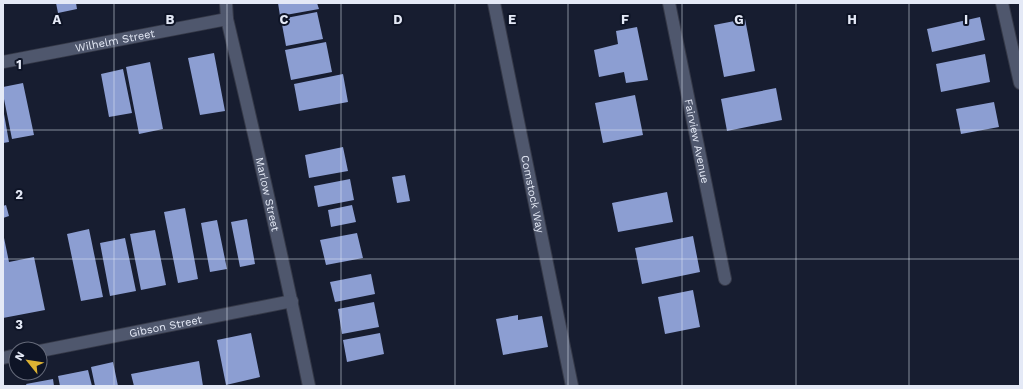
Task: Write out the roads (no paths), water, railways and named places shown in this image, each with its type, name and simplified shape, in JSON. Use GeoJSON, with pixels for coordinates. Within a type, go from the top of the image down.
{"type":"FeatureCollection","features":[{"type":"Feature","properties":{"kind":"street","name":"Marlow Street"},"geometry":{"type":"LineString","coordinates":[[226,3],[227,19],[292,301],[309,386]]}},
{"type":"Feature","properties":{"kind":"street","name":"Comstock Way"},"geometry":{"type":"LineString","coordinates":[[494,3],[572,386]]}},
{"type":"Feature","properties":{"kind":"street","name":"Fairview Avenue"},"geometry":{"type":"LineString","coordinates":[[669,3],[725,279]]}},
{"type":"Feature","properties":{"kind":"street"},"geometry":{"type":"LineString","coordinates":[[1002,3],[1020,83]]}},
{"type":"Feature","properties":{"kind":"street","name":"Wilhelm Street"},"geometry":{"type":"LineString","coordinates":[[3,62],[227,19]]}},
{"type":"Feature","properties":{"kind":"street","name":"Gibson Street"},"geometry":{"type":"LineString","coordinates":[[48,348],[292,301]]}}]}
